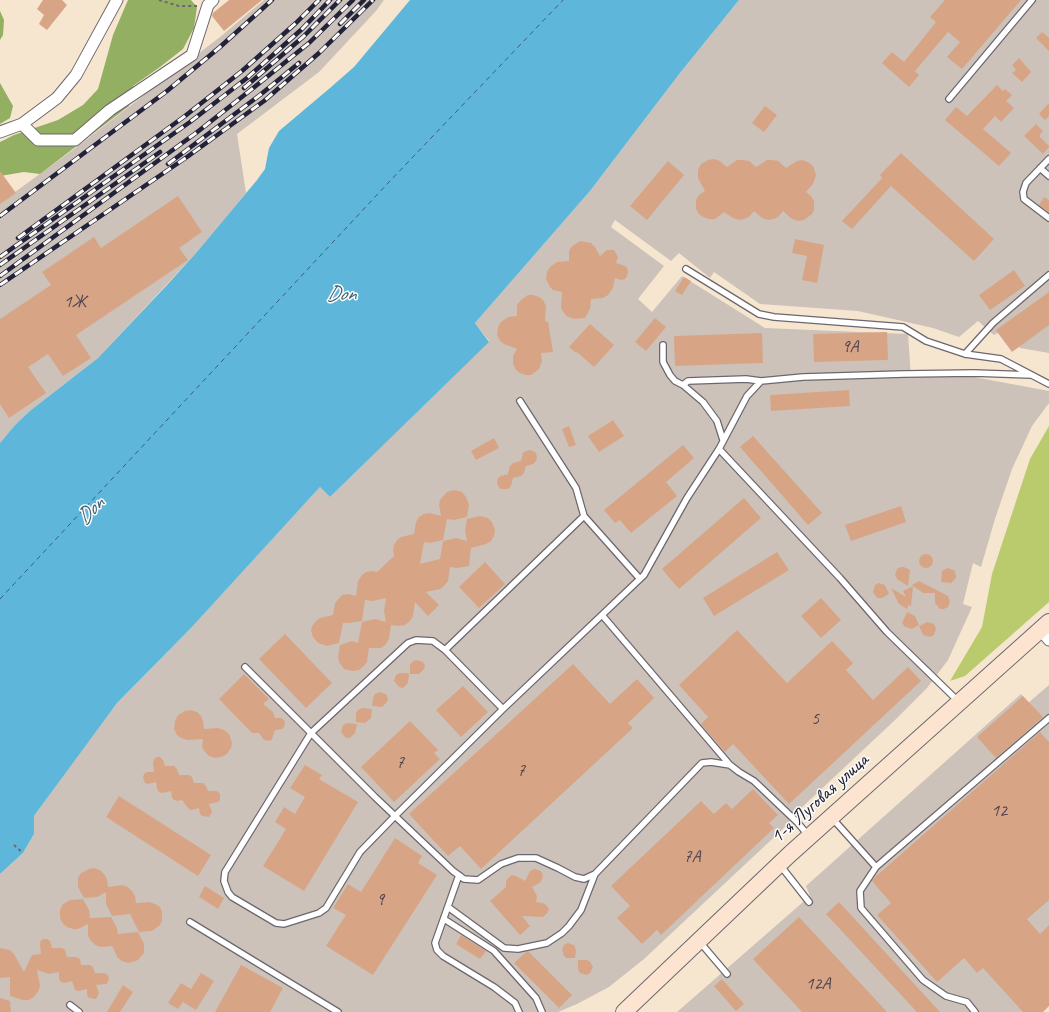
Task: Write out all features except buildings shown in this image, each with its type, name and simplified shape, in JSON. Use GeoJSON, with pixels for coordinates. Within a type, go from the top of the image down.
{"type":"FeatureCollection","features":[{"type":"Feature","properties":{"kind":"main road","name":"1-я Луговая улица"},"geometry":{"type":"LineString","coordinates":[[624,1012],[809,837],[959,702],[1046,630]]}},
{"type":"Feature","properties":{"kind":"street"},"geometry":{"type":"LineString","coordinates":[[0,132],[22,124],[57,98],[76,75],[117,0]]}},
{"type":"Feature","properties":{"kind":"street"},"geometry":{"type":"LineString","coordinates":[[22,124],[38,140],[75,140],[110,110],[192,55],[211,3]]}},
{"type":"Feature","properties":{"kind":"lane"},"geometry":{"type":"LineString","coordinates":[[949,98],[1032,0]]}},
{"type":"Feature","properties":{"kind":"lane"},"geometry":{"type":"LineString","coordinates":[[1049,159],[1026,182],[1024,192],[1024,199],[1049,218]]}},
{"type":"Feature","properties":{"kind":"lane"},"geometry":{"type":"LineString","coordinates":[[1040,168],[1049,176]]}},
{"type":"Feature","properties":{"kind":"lane"},"geometry":{"type":"LineString","coordinates":[[686,268],[759,314],[774,317],[903,326],[926,341],[965,354],[1001,359],[1049,384]]}},
{"type":"Feature","properties":{"kind":"lane"},"geometry":{"type":"LineString","coordinates":[[965,354],[993,323],[1049,275]]}},
{"type":"Feature","properties":{"kind":"lane"},"geometry":{"type":"LineString","coordinates":[[663,345],[663,362],[670,375],[675,381],[683,385],[703,402],[716,421],[723,440]]}},
{"type":"Feature","properties":{"kind":"lane"},"geometry":{"type":"LineString","coordinates":[[683,385],[688,381],[746,379],[761,381],[803,377],[904,374],[974,372],[1031,375]]}},
{"type":"Feature","properties":{"kind":"lane"},"geometry":{"type":"LineString","coordinates":[[503,708],[433,640],[416,640],[408,643],[311,733],[225,872],[224,881],[228,892],[232,897],[276,924],[284,924],[319,913],[326,908],[360,852],[503,708],[644,575],[687,498],[719,449],[747,396],[761,381]]}},
{"type":"Feature","properties":{"kind":"lane"},"geometry":{"type":"LineString","coordinates":[[520,401],[576,488],[584,516],[640,579]]}},
{"type":"Feature","properties":{"kind":"lane"},"geometry":{"type":"LineString","coordinates":[[719,449],[840,578],[887,632],[959,702]]}},
{"type":"Feature","properties":{"kind":"lane"},"geometry":{"type":"LineString","coordinates":[[445,650],[584,516]]}},
{"type":"Feature","properties":{"kind":"lane"},"geometry":{"type":"LineString","coordinates":[[602,615],[730,765],[754,781],[797,822],[809,837]]}},
{"type":"Feature","properties":{"kind":"lane"},"geometry":{"type":"LineString","coordinates":[[245,667],[395,816],[464,879],[478,880],[501,864],[518,858],[536,858],[575,877],[584,879],[595,874],[702,763],[711,762],[730,765]]}},
{"type":"Feature","properties":{"kind":"lane"},"geometry":{"type":"LineString","coordinates":[[975,1012],[967,1002],[946,996],[923,980],[861,908],[860,891],[876,867],[1049,718]]}},
{"type":"Feature","properties":{"kind":"lane"},"geometry":{"type":"LineString","coordinates":[[832,817],[876,867]]}},
{"type":"Feature","properties":{"kind":"lane"},"geometry":{"type":"LineString","coordinates":[[779,865],[809,902]]}},
{"type":"Feature","properties":{"kind":"lane"},"geometry":{"type":"LineString","coordinates":[[448,907],[504,948],[518,949],[547,943],[562,933],[581,910],[595,874]]}},
{"type":"Feature","properties":{"kind":"lane"},"geometry":{"type":"LineString","coordinates":[[459,875],[435,943],[437,950],[443,956],[494,987],[515,1002],[519,1012]]}},
{"type":"Feature","properties":{"kind":"lane"},"geometry":{"type":"LineString","coordinates":[[444,918],[494,951],[536,998],[542,1012]]}},
{"type":"Feature","properties":{"kind":"lane"},"geometry":{"type":"LineString","coordinates":[[190,922],[338,1012]]}},
{"type":"Feature","properties":{"kind":"lane"},"geometry":{"type":"LineString","coordinates":[[699,941],[727,974]]}},
{"type":"Feature","properties":{"kind":"lane"},"geometry":{"type":"LineString","coordinates":[[70,1006],[80,1012]]}},
{"type":"Feature","properties":{"kind":"path"},"geometry":{"type":"LineString","coordinates":[[159,0],[179,6],[211,3]]}},
{"type":"Feature","properties":{"kind":"path"},"geometry":{"type":"LineString","coordinates":[[14,845],[23,853]]}},
{"type":"Feature","properties":{"kind":"shaded area"},"geometry":{"type":"Polygon","coordinates":[[[264,0],[384,0],[376,11],[319,72],[237,134],[246,193],[196,253],[98,358],[31,410],[15,425],[0,443],[0,203],[74,149],[220,37],[264,0]]]}},
{"type":"Feature","properties":{"kind":"shaded area"},"geometry":{"type":"Polygon","coordinates":[[[739,0],[1049,0],[1049,353],[1020,348],[1014,340],[1007,345],[998,333],[994,335],[978,321],[959,337],[933,328],[858,311],[760,304],[714,272],[710,278],[679,253],[671,261],[615,220],[611,227],[664,266],[638,299],[652,312],[682,276],[765,328],[908,334],[911,377],[974,377],[1049,391],[1049,403],[1032,426],[1012,469],[981,567],[973,563],[963,604],[972,607],[948,660],[927,688],[895,720],[798,811],[785,827],[644,959],[609,987],[558,1012],[0,1012],[0,874],[23,853],[34,834],[34,816],[69,766],[117,703],[192,627],[320,487],[330,497],[489,341],[475,323],[590,191],[680,73],[739,0]]]}},
{"type":"Feature","properties":{"kind":"shaded area"},"geometry":{"type":"Polygon","coordinates":[[[1049,685],[1049,1004],[1040,1012],[677,1012],[810,896],[806,886],[1021,694],[1028,703],[1049,685]]]}},
{"type":"Feature","properties":{"kind":"green space"},"geometry":{"type":"Polygon","coordinates":[[[128,0],[191,0],[197,7],[194,28],[183,49],[133,86],[129,106],[40,174],[24,172],[0,176],[0,142],[14,135],[58,120],[83,105],[98,89],[113,35],[128,0]]]}},
{"type":"Feature","properties":{"kind":"green space"},"geometry":{"type":"Polygon","coordinates":[[[0,11],[4,20],[3,35],[0,40],[0,11]]]}},
{"type":"Feature","properties":{"kind":"green space"},"geometry":{"type":"Polygon","coordinates":[[[0,83],[13,106],[10,118],[0,124],[0,83]]]}},
{"type":"Feature","properties":{"kind":"green space"},"geometry":{"type":"Polygon","coordinates":[[[1049,426],[1049,602],[965,676],[950,681],[982,627],[992,574],[1030,459],[1049,426]]]}},
{"type":"Feature","properties":{"kind":"water","name":"Don"},"geometry":{"type":"Polygon","coordinates":[[[410,0],[739,0],[680,73],[590,191],[475,323],[489,342],[330,497],[320,487],[192,627],[117,703],[34,816],[34,834],[23,853],[0,874],[0,443],[15,425],[31,410],[98,358],[167,285],[196,253],[265,169],[269,148],[279,131],[354,67],[410,0]]]}},
{"type":"Feature","properties":{"kind":"ferry route"},"geometry":{"type":"LineString","coordinates":[[0,599],[389,182],[563,0]]}},
{"type":"Feature","properties":{"kind":"railway"},"geometry":{"type":"LineString","coordinates":[[0,216],[167,91],[220,47],[272,0]]}},
{"type":"Feature","properties":{"kind":"railway"},"geometry":{"type":"LineString","coordinates":[[18,238],[185,116],[242,71],[296,23],[319,0]]}},
{"type":"Feature","properties":{"kind":"railway"},"geometry":{"type":"LineString","coordinates":[[0,257],[190,122],[247,78],[302,29],[330,0]]}},
{"type":"Feature","properties":{"kind":"railway"},"geometry":{"type":"LineString","coordinates":[[244,88],[303,37],[340,0]]}},
{"type":"Feature","properties":{"kind":"railway"},"geometry":{"type":"LineString","coordinates":[[0,276],[196,133],[309,43],[353,0]]}},
{"type":"Feature","properties":{"kind":"railway"},"geometry":{"type":"LineString","coordinates":[[340,24],[364,0]]}},
{"type":"Feature","properties":{"kind":"railway"},"geometry":{"type":"LineString","coordinates":[[0,285],[187,157],[264,101],[319,53],[373,0]]}},
{"type":"Feature","properties":{"kind":"railway"},"geometry":{"type":"LineString","coordinates":[[168,164],[260,95],[299,63]]}},
{"type":"Feature","properties":{"kind":"railway"},"geometry":{"type":"LineString","coordinates":[[0,265],[160,152]]}}]}
